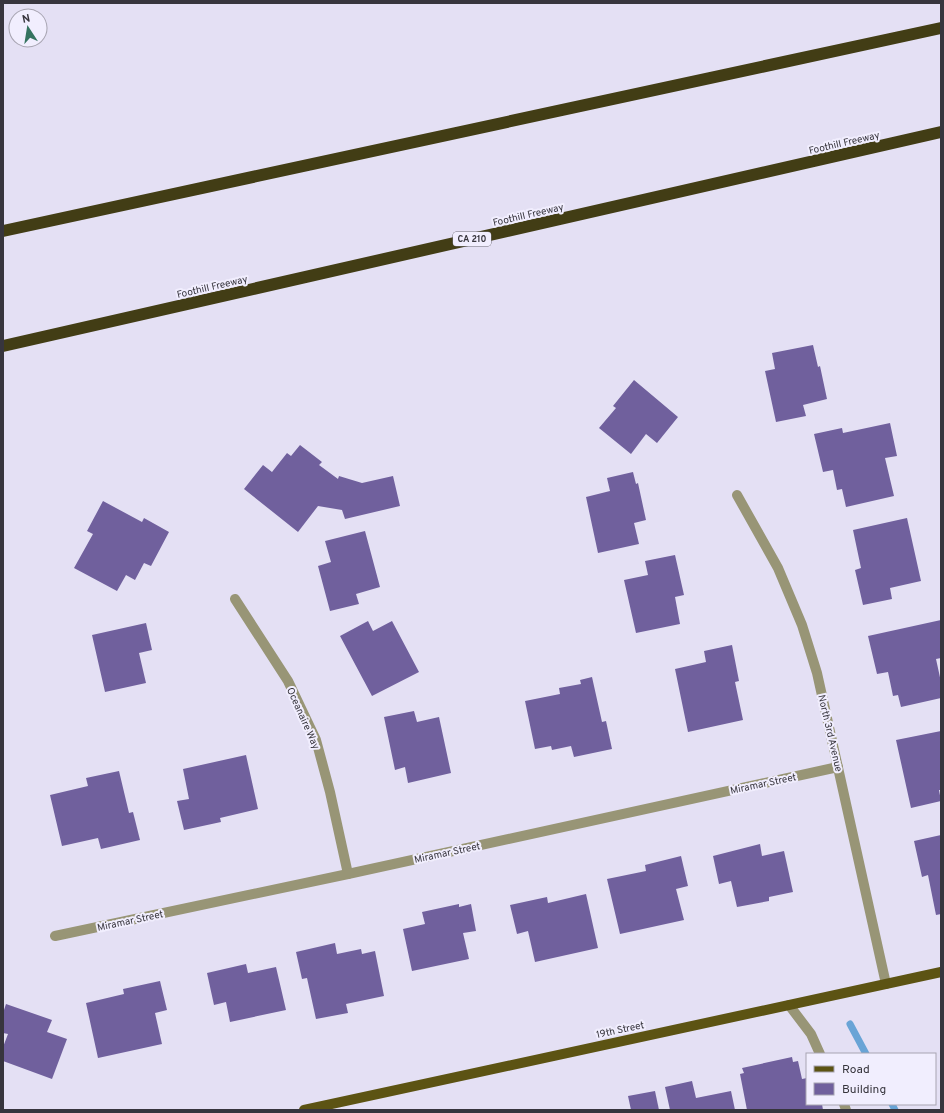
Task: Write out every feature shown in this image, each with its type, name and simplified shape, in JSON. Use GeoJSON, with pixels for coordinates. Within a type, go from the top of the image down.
{"type":"FeatureCollection","features":[{"type":"Feature","properties":{"kind":"highway"},"geometry":{"type":"LineString","coordinates":[[3,231],[941,28]]}},
{"type":"Feature","properties":{"kind":"highway","name":"Foothill Freeway"},"geometry":{"type":"LineString","coordinates":[[3,346],[941,132]]}},
{"type":"Feature","properties":{"kind":"main road","name":"19th Street"},"geometry":{"type":"LineString","coordinates":[[304,1110],[941,972]]}},
{"type":"Feature","properties":{"kind":"street","name":"North 3rd Avenue"},"geometry":{"type":"LineString","coordinates":[[737,496],[778,568],[802,625],[817,673],[886,984]]}},
{"type":"Feature","properties":{"kind":"street","name":"Oceanaire Way"},"geometry":{"type":"LineString","coordinates":[[235,599],[288,681],[316,740],[330,792],[348,874]]}},
{"type":"Feature","properties":{"kind":"street","name":"Miramar Street"},"geometry":{"type":"LineString","coordinates":[[55,936],[348,874],[838,767]]}},
{"type":"Feature","properties":{"kind":"street"},"geometry":{"type":"LineString","coordinates":[[789,1005],[811,1034],[820,1053]]}},
{"type":"Feature","properties":{"kind":"building"},"geometry":{"type":"Polygon","coordinates":[[[813,345],[818,367],[820,366],[827,399],[803,405],[806,416],[776,422],[765,371],[775,369],[772,353],[813,345]]]}},
{"type":"Feature","properties":{"kind":"building"},"geometry":{"type":"Polygon","coordinates":[[[634,380],[678,417],[657,443],[646,434],[631,454],[599,428],[616,408],[613,406],[634,380]]]}},
{"type":"Feature","properties":{"kind":"building"},"geometry":{"type":"Polygon","coordinates":[[[890,423],[897,456],[885,458],[894,496],[846,507],[842,489],[837,490],[833,470],[823,472],[814,434],[842,428],[843,433],[890,423]]]}},
{"type":"Feature","properties":{"kind":"building"},"geometry":{"type":"Polygon","coordinates":[[[300,445],[322,462],[319,465],[338,479],[339,476],[362,483],[393,476],[400,506],[345,519],[342,510],[318,506],[298,532],[244,489],[263,465],[272,472],[287,453],[291,456],[300,445]]]}},
{"type":"Feature","properties":{"kind":"building"},"geometry":{"type":"Polygon","coordinates":[[[633,472],[636,484],[638,483],[646,520],[634,523],[639,544],[598,553],[586,497],[610,491],[607,478],[633,472]]]}},
{"type":"Feature","properties":{"kind":"building"},"geometry":{"type":"Polygon","coordinates":[[[103,501],[142,522],[144,518],[169,532],[151,566],[144,563],[135,580],[126,575],[117,591],[74,568],[93,534],[87,531],[103,501]]]}},
{"type":"Feature","properties":{"kind":"building"},"geometry":{"type":"Polygon","coordinates":[[[907,518],[921,581],[890,588],[892,599],[863,605],[855,570],[861,568],[853,530],[907,518]]]}},
{"type":"Feature","properties":{"kind":"building"},"geometry":{"type":"Polygon","coordinates":[[[365,531],[380,587],[356,594],[359,604],[330,611],[318,566],[331,562],[325,541],[365,531]]]}},
{"type":"Feature","properties":{"kind":"building"},"geometry":{"type":"Polygon","coordinates":[[[675,555],[684,595],[675,597],[680,624],[636,633],[624,580],[648,575],[645,561],[675,555]]]}},
{"type":"Feature","properties":{"kind":"building"},"geometry":{"type":"Polygon","coordinates":[[[941,620],[941,658],[936,659],[941,682],[941,698],[901,707],[898,695],[893,696],[888,672],[877,674],[868,636],[941,620]]]}},
{"type":"Feature","properties":{"kind":"building"},"geometry":{"type":"Polygon","coordinates":[[[368,621],[373,631],[392,621],[419,672],[372,696],[340,636],[368,621]]]}},
{"type":"Feature","properties":{"kind":"building"},"geometry":{"type":"Polygon","coordinates":[[[146,623],[152,650],[139,653],[146,683],[105,692],[92,635],[146,623]]]}},
{"type":"Feature","properties":{"kind":"building"},"geometry":{"type":"Polygon","coordinates":[[[732,645],[739,681],[735,682],[743,720],[688,732],[675,669],[706,662],[704,651],[732,645]]]}},
{"type":"Feature","properties":{"kind":"building"},"geometry":{"type":"Polygon","coordinates":[[[592,677],[602,722],[606,721],[612,749],[574,757],[571,746],[552,750],[551,746],[535,749],[525,701],[560,694],[559,688],[581,684],[580,680],[592,677]]]}},
{"type":"Feature","properties":{"kind":"building"},"geometry":{"type":"Polygon","coordinates":[[[414,711],[417,722],[439,717],[451,773],[408,783],[405,767],[395,770],[384,717],[414,711]]]}},
{"type":"Feature","properties":{"kind":"building"},"geometry":{"type":"Polygon","coordinates":[[[941,731],[941,790],[939,790],[941,801],[911,808],[896,740],[941,731]]]}},
{"type":"Feature","properties":{"kind":"building"},"geometry":{"type":"Polygon","coordinates":[[[246,755],[258,809],[220,818],[221,822],[184,830],[177,801],[189,799],[183,769],[246,755]]]}},
{"type":"Feature","properties":{"kind":"building"},"geometry":{"type":"Polygon","coordinates":[[[119,771],[129,813],[133,812],[140,840],[101,849],[98,838],[62,846],[50,795],[88,786],[86,778],[119,771]]]}},
{"type":"Feature","properties":{"kind":"building"},"geometry":{"type":"Polygon","coordinates":[[[941,835],[941,914],[936,915],[928,875],[922,877],[914,841],[941,835]]]}},
{"type":"Feature","properties":{"kind":"building"},"geometry":{"type":"Polygon","coordinates":[[[760,844],[762,856],[784,851],[793,892],[769,897],[769,901],[737,907],[731,881],[719,884],[713,856],[760,844]]]}},
{"type":"Feature","properties":{"kind":"building"},"geometry":{"type":"Polygon","coordinates":[[[681,856],[688,886],[676,889],[684,920],[620,934],[607,879],[646,871],[645,865],[681,856]]]}},
{"type":"Feature","properties":{"kind":"building"},"geometry":{"type":"Polygon","coordinates":[[[586,894],[598,948],[535,962],[528,931],[517,934],[510,905],[547,897],[548,903],[586,894]]]}},
{"type":"Feature","properties":{"kind":"building"},"geometry":{"type":"Polygon","coordinates":[[[459,904],[459,907],[471,904],[476,931],[463,933],[469,959],[412,971],[403,929],[425,924],[422,912],[459,904]]]}},
{"type":"Feature","properties":{"kind":"building"},"geometry":{"type":"Polygon","coordinates":[[[335,943],[337,954],[361,949],[362,954],[375,951],[384,996],[346,1004],[348,1013],[316,1019],[307,978],[302,979],[296,952],[335,943]]]}},
{"type":"Feature","properties":{"kind":"building"},"geometry":{"type":"Polygon","coordinates":[[[246,964],[248,973],[276,967],[286,1010],[230,1022],[226,1002],[214,1005],[207,973],[246,964]]]}},
{"type":"Feature","properties":{"kind":"building"},"geometry":{"type":"Polygon","coordinates":[[[160,981],[167,1010],[155,1013],[162,1044],[98,1058],[86,1003],[124,994],[123,989],[160,981]]]}},
{"type":"Feature","properties":{"kind":"building"},"geometry":{"type":"Polygon","coordinates":[[[6,1004],[52,1020],[47,1032],[67,1039],[52,1079],[3,1061],[3,1047],[8,1034],[3,1033],[3,1013],[6,1004]]]}},
{"type":"Feature","properties":{"kind":"building"},"geometry":{"type":"Polygon","coordinates":[[[792,1057],[793,1062],[798,1061],[802,1079],[806,1078],[806,1105],[822,1105],[823,1110],[747,1110],[740,1074],[744,1073],[742,1068],[792,1057]]]}},
{"type":"Feature","properties":{"kind":"building"},"geometry":{"type":"Polygon","coordinates":[[[692,1081],[696,1098],[731,1091],[735,1110],[670,1110],[665,1087],[692,1081]]]}},
{"type":"Feature","properties":{"kind":"building"},"geometry":{"type":"Polygon","coordinates":[[[655,1091],[659,1110],[631,1110],[628,1096],[655,1091]]]}},
{"type":"Feature","properties":{"kind":"waterway"},"geometry":{"type":"LineString","coordinates":[[850,1024],[865,1053]]}},
{"type":"Feature","properties":{"kind":"waterway"},"geometry":{"type":"LineString","coordinates":[[892,1105],[895,1110]]}}]}
